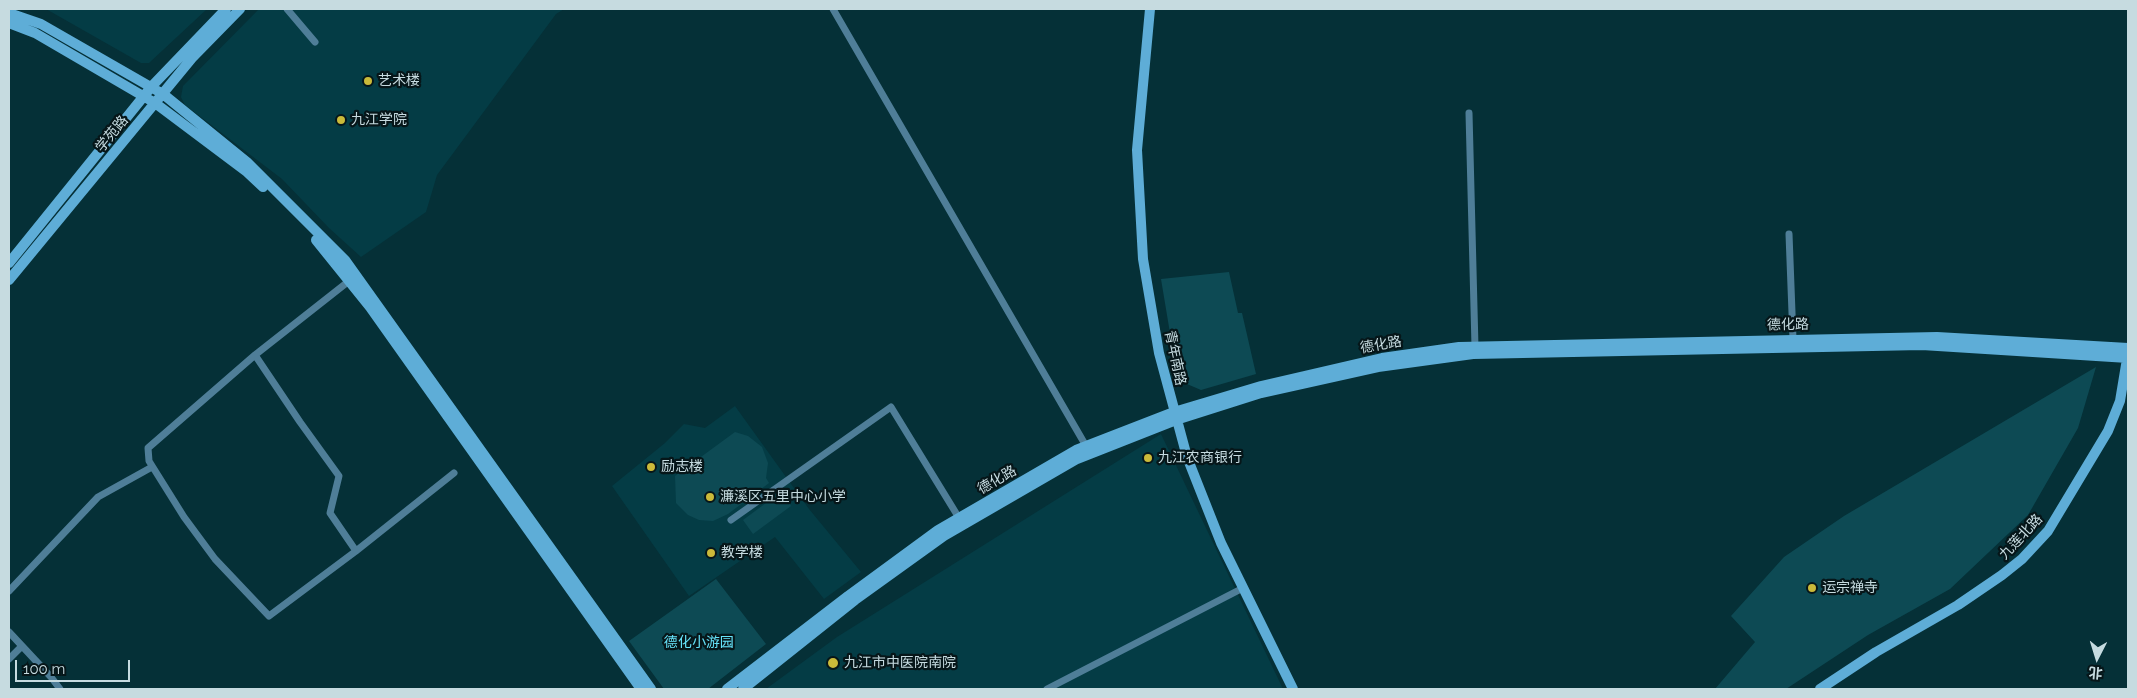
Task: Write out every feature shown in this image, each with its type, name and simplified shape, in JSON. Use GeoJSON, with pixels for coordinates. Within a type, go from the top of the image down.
{"type":"FeatureCollection","features":[{"type":"Feature","properties":{"kind":"main road","name":"学苑路"},"geometry":{"type":"LineString","coordinates":[[9,263],[152,86],[226,9]]}},
{"type":"Feature","properties":{"kind":"main road","name":"学苑路"},"geometry":{"type":"LineString","coordinates":[[9,280],[192,58],[240,9]]}},
{"type":"Feature","properties":{"kind":"main road","name":"青年南路"},"geometry":{"type":"LineString","coordinates":[[1150,9],[1137,150],[1143,259],[1159,353],[1175,416],[1194,474],[1221,543],[1293,689]]}},
{"type":"Feature","properties":{"kind":"main road"},"geometry":{"type":"LineString","coordinates":[[9,13],[41,24],[163,94],[248,163],[345,260],[651,689]]}},
{"type":"Feature","properties":{"kind":"main road"},"geometry":{"type":"LineString","coordinates":[[9,24],[35,33],[155,103],[247,172],[291,213],[327,253],[370,307],[641,689]]}},
{"type":"Feature","properties":{"kind":"main road","name":"德化路"},"geometry":{"type":"LineString","coordinates":[[727,689],[938,530],[1076,450],[1261,386],[1382,358],[1475,347],[1937,337],[2128,352]]}},
{"type":"Feature","properties":{"kind":"main road","name":"德化路"},"geometry":{"type":"LineString","coordinates":[[743,689],[855,600],[944,536],[1077,459],[1175,416],[1261,393],[1378,368],[1473,354],[1922,345],[2128,352]]}},
{"type":"Feature","properties":{"kind":"main road","name":"九莲北路"},"geometry":{"type":"LineString","coordinates":[[1820,689],[1876,652],[1958,605],[2022,559],[2048,531],[2108,431],[2120,401],[2128,352]]}},
{"type":"Feature","properties":{"kind":"street"},"geometry":{"type":"LineString","coordinates":[[287,9],[315,42]]}},
{"type":"Feature","properties":{"kind":"street"},"geometry":{"type":"LineString","coordinates":[[833,9],[1086,446]]}},
{"type":"Feature","properties":{"kind":"street"},"geometry":{"type":"LineString","coordinates":[[1469,112],[1475,347]]}},
{"type":"Feature","properties":{"kind":"street"},"geometry":{"type":"LineString","coordinates":[[1789,234],[1793,339]]}},
{"type":"Feature","properties":{"kind":"street"},"geometry":{"type":"LineString","coordinates":[[349,281],[256,355],[148,448],[149,461],[152,467],[215,559],[269,616],[356,551],[454,473]]}},
{"type":"Feature","properties":{"kind":"street"},"geometry":{"type":"LineString","coordinates":[[256,355],[300,422],[339,476],[330,513],[356,551]]}},
{"type":"Feature","properties":{"kind":"street"},"geometry":{"type":"LineString","coordinates":[[731,520],[891,406],[959,518]]}},
{"type":"Feature","properties":{"kind":"street"},"geometry":{"type":"LineString","coordinates":[[9,591],[98,497],[152,467]]}},
{"type":"Feature","properties":{"kind":"street"},"geometry":{"type":"LineString","coordinates":[[1047,689],[1243,588]]}},
{"type":"Feature","properties":{"kind":"street"},"geometry":{"type":"LineString","coordinates":[[9,632],[60,689]]}},
{"type":"Feature","properties":{"kind":"street"},"geometry":{"type":"LineString","coordinates":[[9,659],[22,646]]}},
{"type":"Feature","properties":{"kind":"shaded area"},"geometry":{"type":"Polygon","coordinates":[[[46,9],[207,9],[149,63],[141,63],[46,9]]]}},
{"type":"Feature","properties":{"kind":"shaded area","name":"九江学院"},"geometry":{"type":"Polygon","coordinates":[[[259,9],[564,9],[556,14],[437,175],[426,212],[361,257],[329,228],[282,179],[185,105],[181,97],[183,86],[259,9]]]}},
{"type":"Feature","properties":{"kind":"shaded area","name":"濂溪区五里中心小学"},"geometry":{"type":"Polygon","coordinates":[[[735,406],[809,509],[861,572],[824,599],[775,537],[689,596],[612,486],[665,443],[684,424],[705,428],[735,406]]]}},
{"type":"Feature","properties":{"kind":"shaded area"},"geometry":{"type":"Polygon","coordinates":[[[1161,434],[1283,689],[766,689],[837,637],[1161,434]]]}},
{"type":"Feature","properties":{"kind":"green space"},"geometry":{"type":"Polygon","coordinates":[[[1229,272],[1238,313],[1242,313],[1256,374],[1201,390],[1187,384],[1177,363],[1161,279],[1229,272]]]}},
{"type":"Feature","properties":{"kind":"green space"},"geometry":{"type":"Polygon","coordinates":[[[2096,367],[2078,428],[2028,515],[1950,589],[1868,635],[1786,689],[1715,689],[1755,642],[1731,616],[1784,557],[1844,516],[2096,367]]]}},
{"type":"Feature","properties":{"kind":"green space"},"geometry":{"type":"Polygon","coordinates":[[[735,432],[748,436],[762,447],[768,463],[766,478],[769,483],[728,514],[713,521],[699,520],[688,515],[676,503],[675,476],[735,432]]]}},
{"type":"Feature","properties":{"kind":"green space"},"geometry":{"type":"Polygon","coordinates":[[[781,492],[791,506],[753,534],[743,520],[781,492]]]}},
{"type":"Feature","properties":{"kind":"green space","name":"德化小游园"},"geometry":{"type":"Polygon","coordinates":[[[716,579],[766,644],[708,689],[664,689],[629,641],[716,579]]]}},
{"type":"Feature","properties":{"kind":"place","name":"艺术楼"},"geometry":{"type":"Point","coordinates":[368,81]}},
{"type":"Feature","properties":{"kind":"place","name":"九江学院"},"geometry":{"type":"Point","coordinates":[341,120]}},
{"type":"Feature","properties":{"kind":"place","name":"九江农商银行"},"geometry":{"type":"Point","coordinates":[1148,458]}},
{"type":"Feature","properties":{"kind":"place","name":"励志楼"},"geometry":{"type":"Point","coordinates":[651,467]}},
{"type":"Feature","properties":{"kind":"place","name":"濂溪区五里中心小学"},"geometry":{"type":"Point","coordinates":[710,497]}},
{"type":"Feature","properties":{"kind":"place","name":"教学楼"},"geometry":{"type":"Point","coordinates":[711,553]}},
{"type":"Feature","properties":{"kind":"place","name":"运宗禅寺"},"geometry":{"type":"Point","coordinates":[1812,588]}},
{"type":"Feature","properties":{"kind":"place","name":"九江市中医院南院"},"geometry":{"type":"Point","coordinates":[833,663]}}]}
